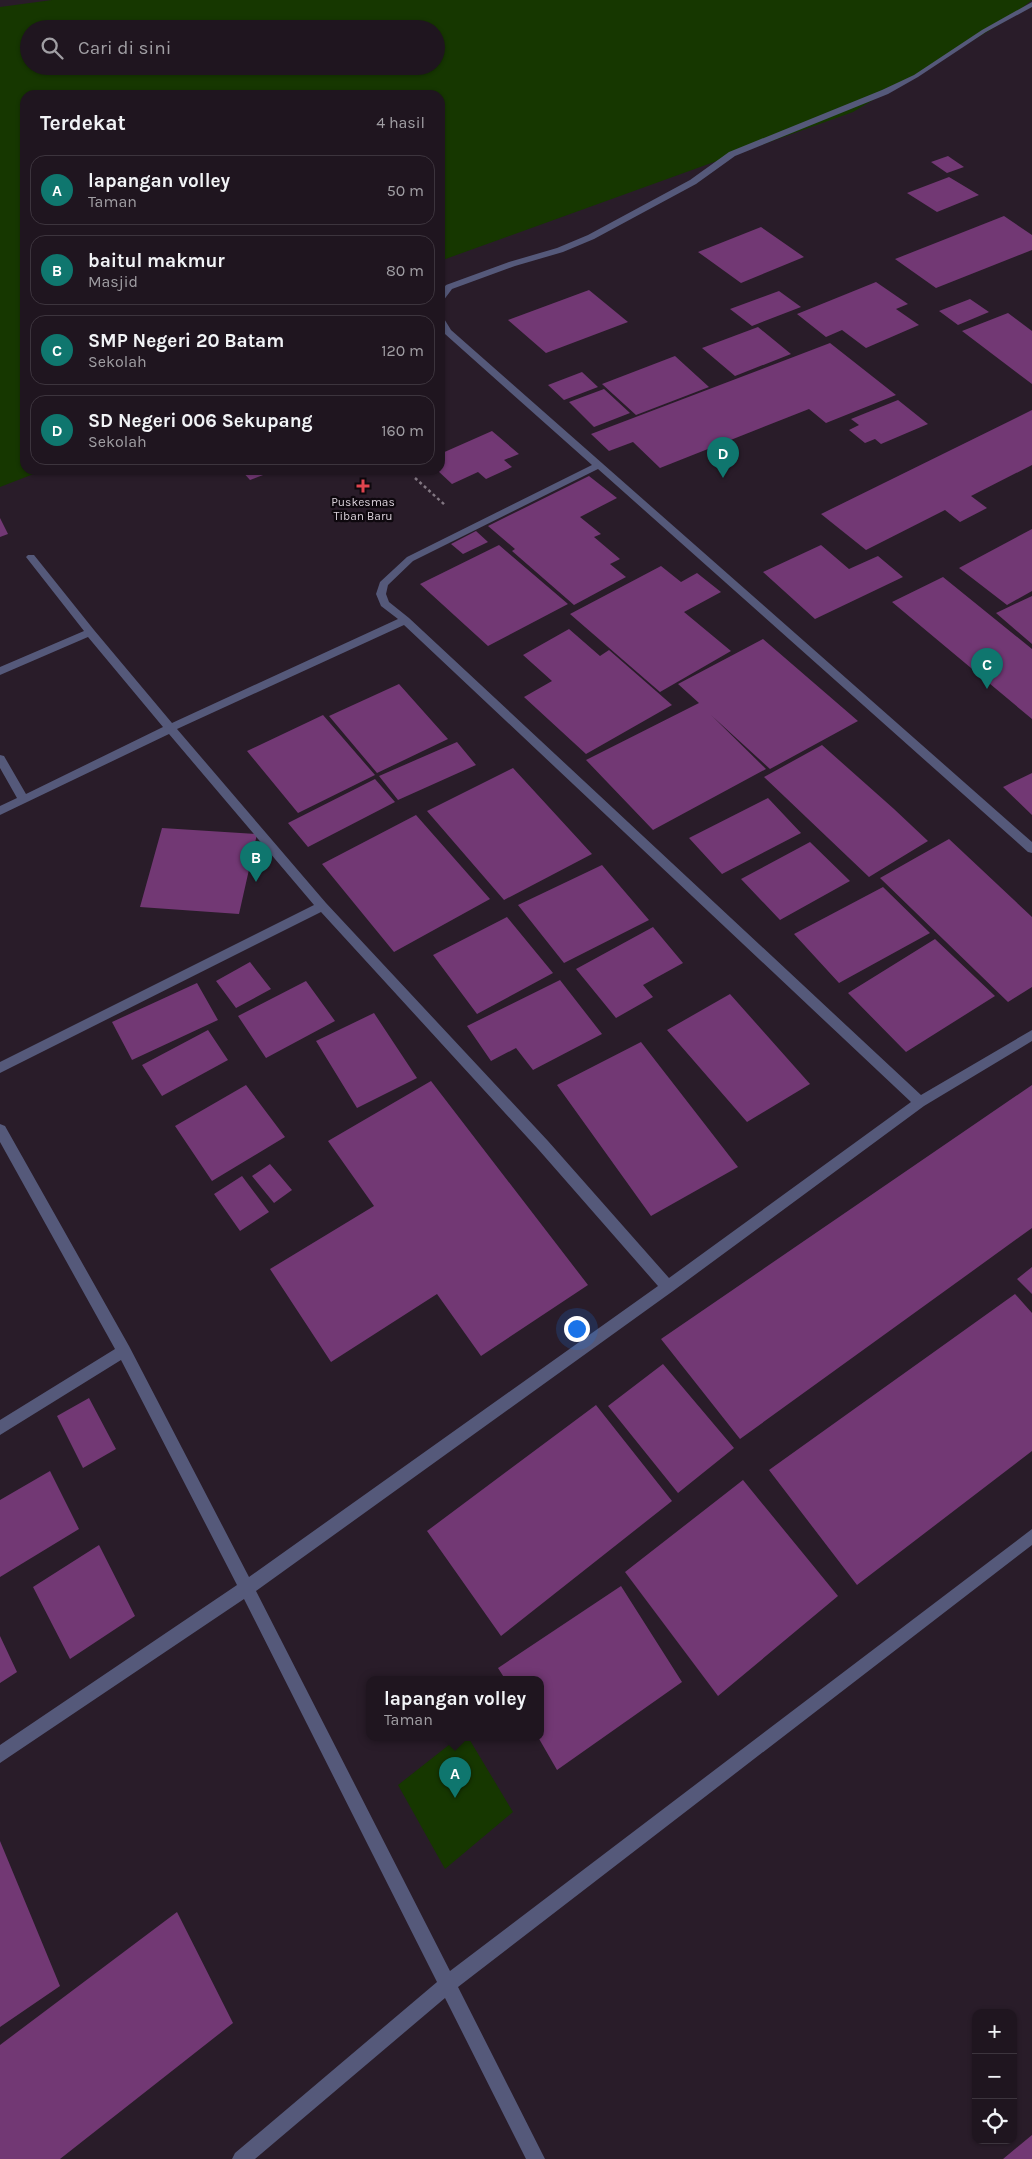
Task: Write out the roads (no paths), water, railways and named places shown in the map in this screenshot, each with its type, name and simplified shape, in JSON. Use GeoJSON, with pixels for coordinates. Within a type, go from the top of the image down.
{"type":"FeatureCollection","features":[{"type":"Feature","properties":{"kind":"street"},"geometry":{"type":"LineString","coordinates":[[445,293],[450,287],[512,264],[545,256],[591,237],[693,182],[732,154],[885,92],[916,76],[984,31],[1032,4]]}},
{"type":"Feature","properties":{"kind":"street"},"geometry":{"type":"LineString","coordinates":[[445,327],[448,332],[1032,850]]}},
{"type":"Feature","properties":{"kind":"street"},"geometry":{"type":"LineString","coordinates":[[598,465],[410,560],[383,584],[381,594],[385,604],[405,620],[920,1102]]}},
{"type":"Feature","properties":{"kind":"street"},"geometry":{"type":"LineString","coordinates":[[31,557],[90,632],[322,906],[543,1145],[668,1287]]}},
{"type":"Feature","properties":{"kind":"street"},"geometry":{"type":"LineString","coordinates":[[0,812],[171,728],[405,620]]}},
{"type":"Feature","properties":{"kind":"street"},"geometry":{"type":"LineString","coordinates":[[0,670],[90,632]]}},
{"type":"Feature","properties":{"kind":"street"},"geometry":{"type":"LineString","coordinates":[[0,759],[24,800]]}},
{"type":"Feature","properties":{"kind":"street"},"geometry":{"type":"LineString","coordinates":[[0,1068],[322,906]]}},
{"type":"Feature","properties":{"kind":"street"},"geometry":{"type":"LineString","coordinates":[[0,1755],[247,1588],[668,1287],[920,1102],[1032,1035]]}},
{"type":"Feature","properties":{"kind":"street"},"geometry":{"type":"LineString","coordinates":[[0,1130],[124,1352],[247,1588],[536,2159]]}},
{"type":"Feature","properties":{"kind":"street"},"geometry":{"type":"LineString","coordinates":[[0,1428],[124,1352]]}},
{"type":"Feature","properties":{"kind":"street"},"geometry":{"type":"LineString","coordinates":[[241,2159],[448,1984],[1032,1536]]}},
{"type":"Feature","properties":{"kind":"place","name":"SD Negeri 006 Sekupang"},"geometry":{"type":"Point","coordinates":[723,478]}},
{"type":"Feature","properties":{"kind":"place","name":"Puskesmas Tiban Baru"},"geometry":{"type":"Point","coordinates":[363,486]}},
{"type":"Feature","properties":{"kind":"place","name":"SMP Negeri 20 Batam"},"geometry":{"type":"Point","coordinates":[987,689]}},
{"type":"Feature","properties":{"kind":"place","name":"baitul makmur"},"geometry":{"type":"Point","coordinates":[256,882]}},
{"type":"Feature","properties":{"kind":"place","name":"lapangan volley"},"geometry":{"type":"Point","coordinates":[455,1798]}}]}
